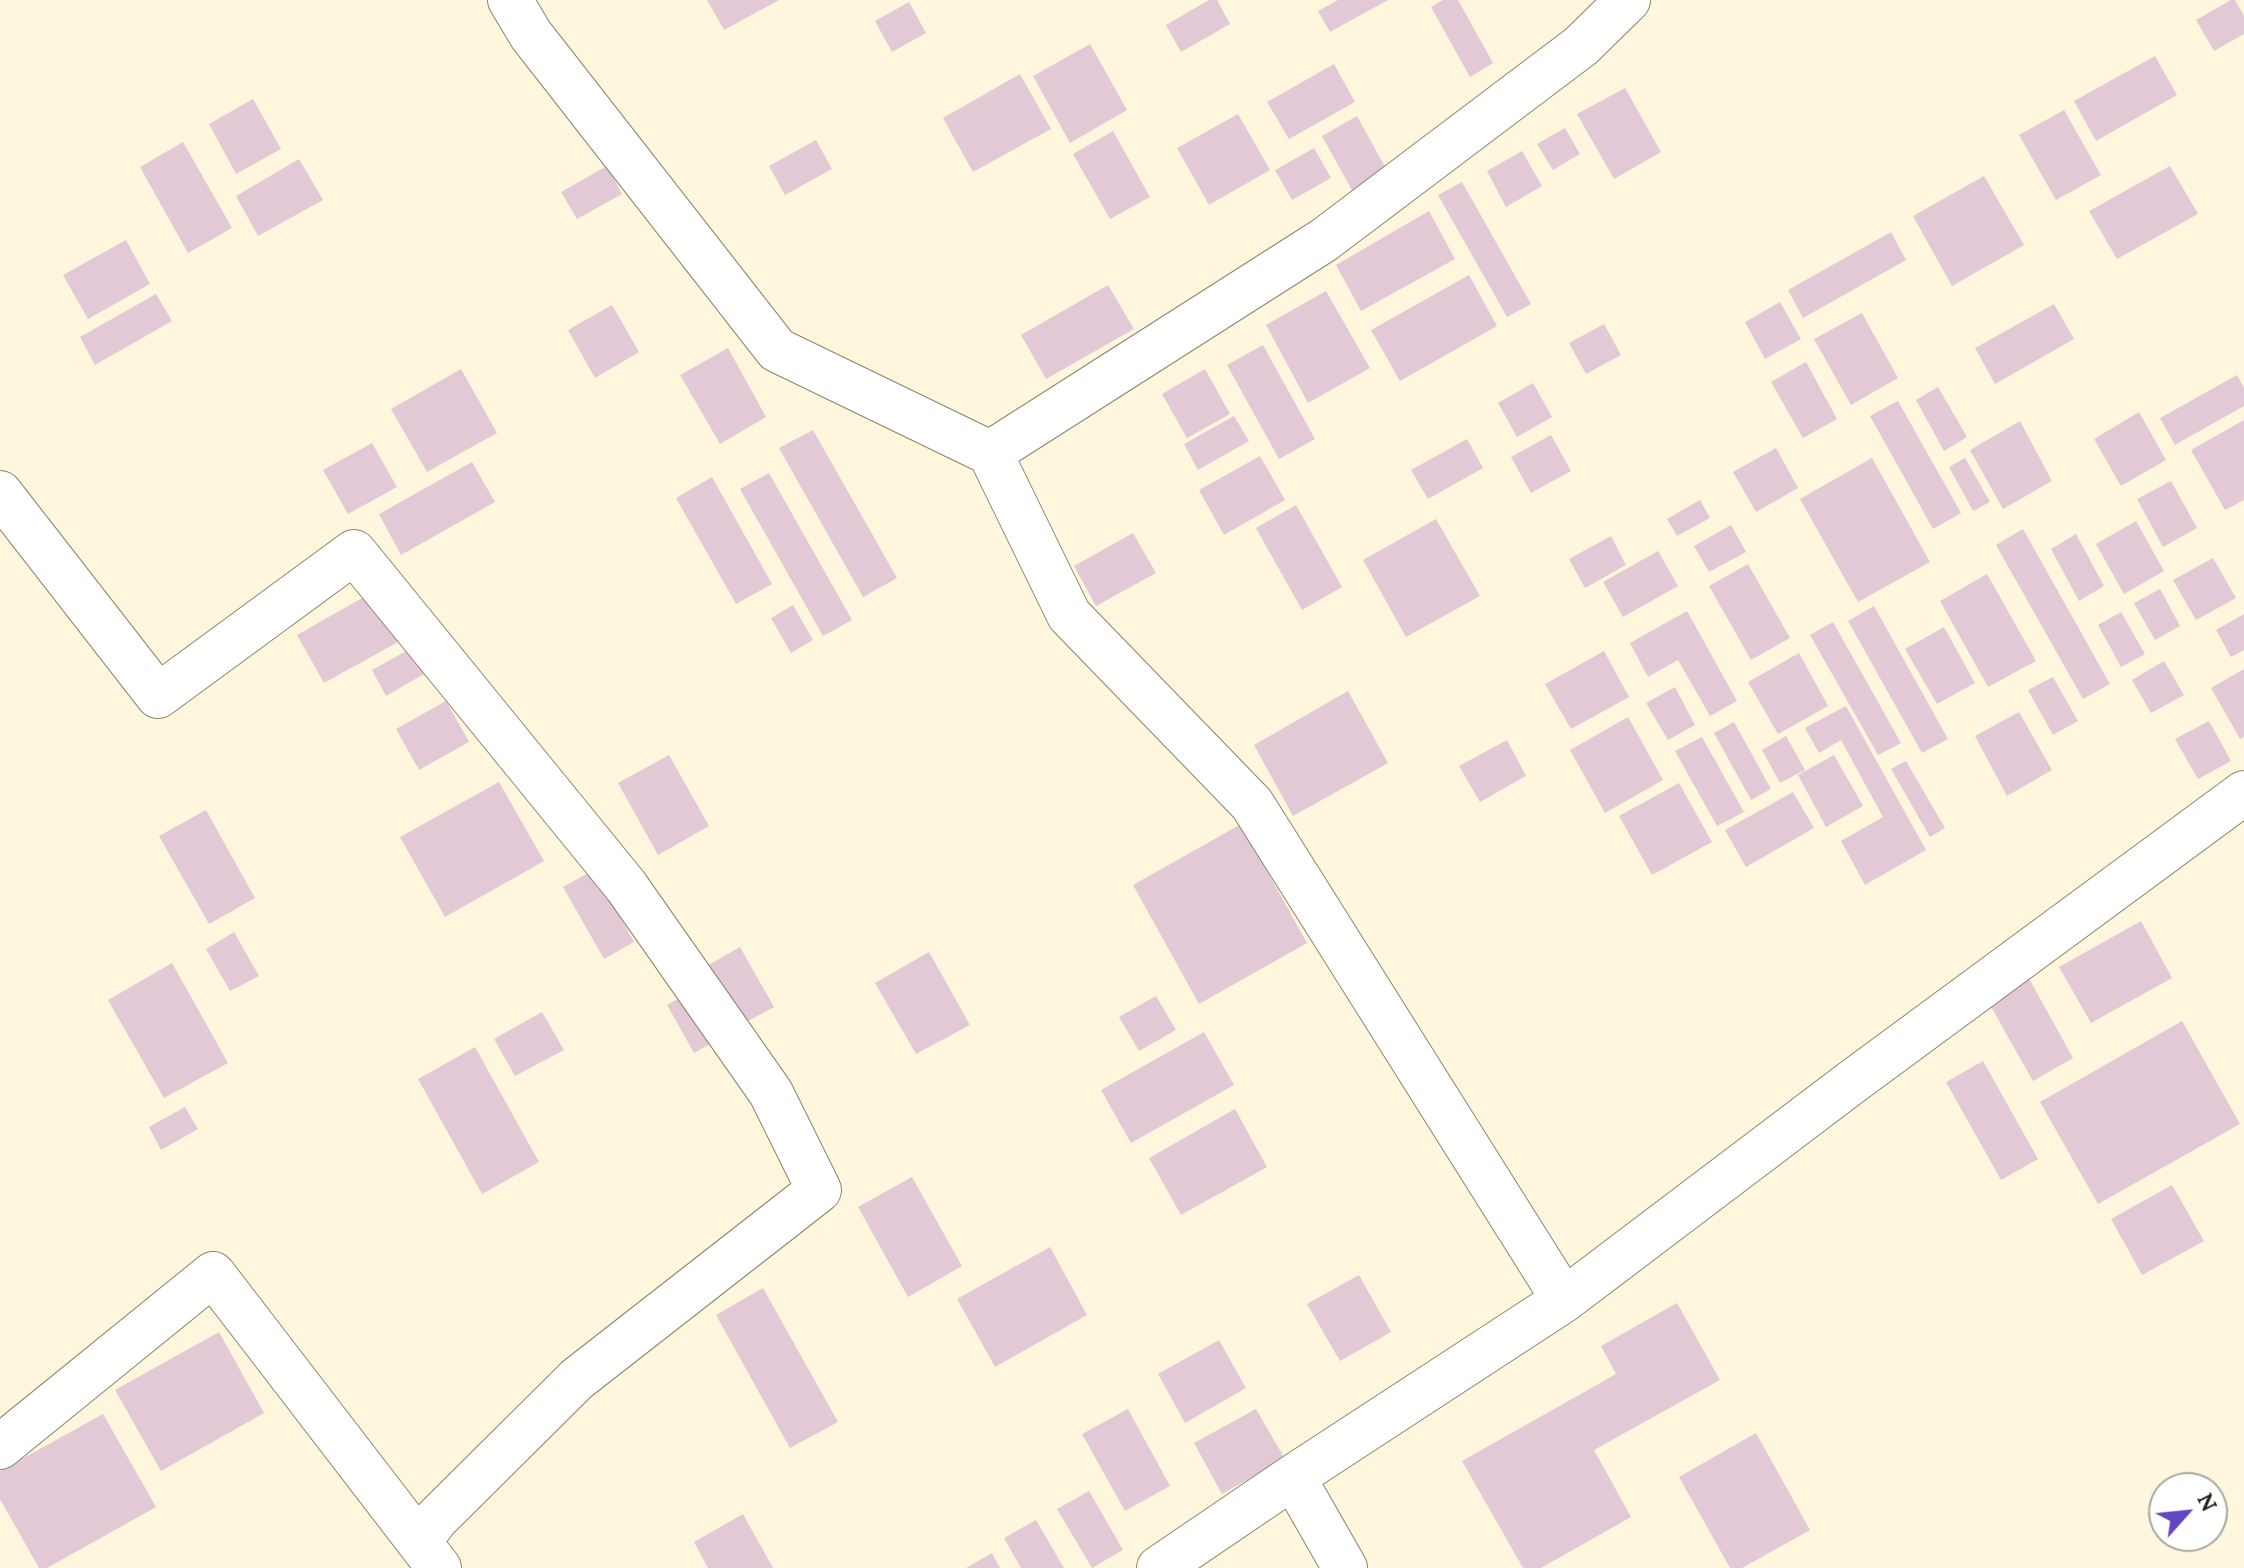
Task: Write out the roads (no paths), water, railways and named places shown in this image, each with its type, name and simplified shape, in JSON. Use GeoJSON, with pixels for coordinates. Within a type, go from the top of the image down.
{"type":"FeatureCollection","features":[{"type":"Feature","properties":{"kind":"street"},"geometry":{"type":"LineString","coordinates":[[510,0],[531,35],[777,350],[990,453],[1069,615],[1252,804],[1564,1300]]}},
{"type":"Feature","properties":{"kind":"street"},"geometry":{"type":"LineString","coordinates":[[990,453],[1324,240],[1581,46],[1628,0]]}},
{"type":"Feature","properties":{"kind":"street"},"geometry":{"type":"LineString","coordinates":[[0,493],[158,696],[354,552],[626,886],[771,1093],[819,1190],[577,1379],[435,1520],[429,1555]]}},
{"type":"Feature","properties":{"kind":"street"},"geometry":{"type":"LineString","coordinates":[[1159,1568],[1564,1300],[1852,1082],[2244,793]]}},
{"type":"Feature","properties":{"kind":"street"},"geometry":{"type":"LineString","coordinates":[[0,1447],[213,1274],[429,1555]]}},
{"type":"Feature","properties":{"kind":"street"},"geometry":{"type":"LineString","coordinates":[[1293,1477],[1345,1568]]}}]}
